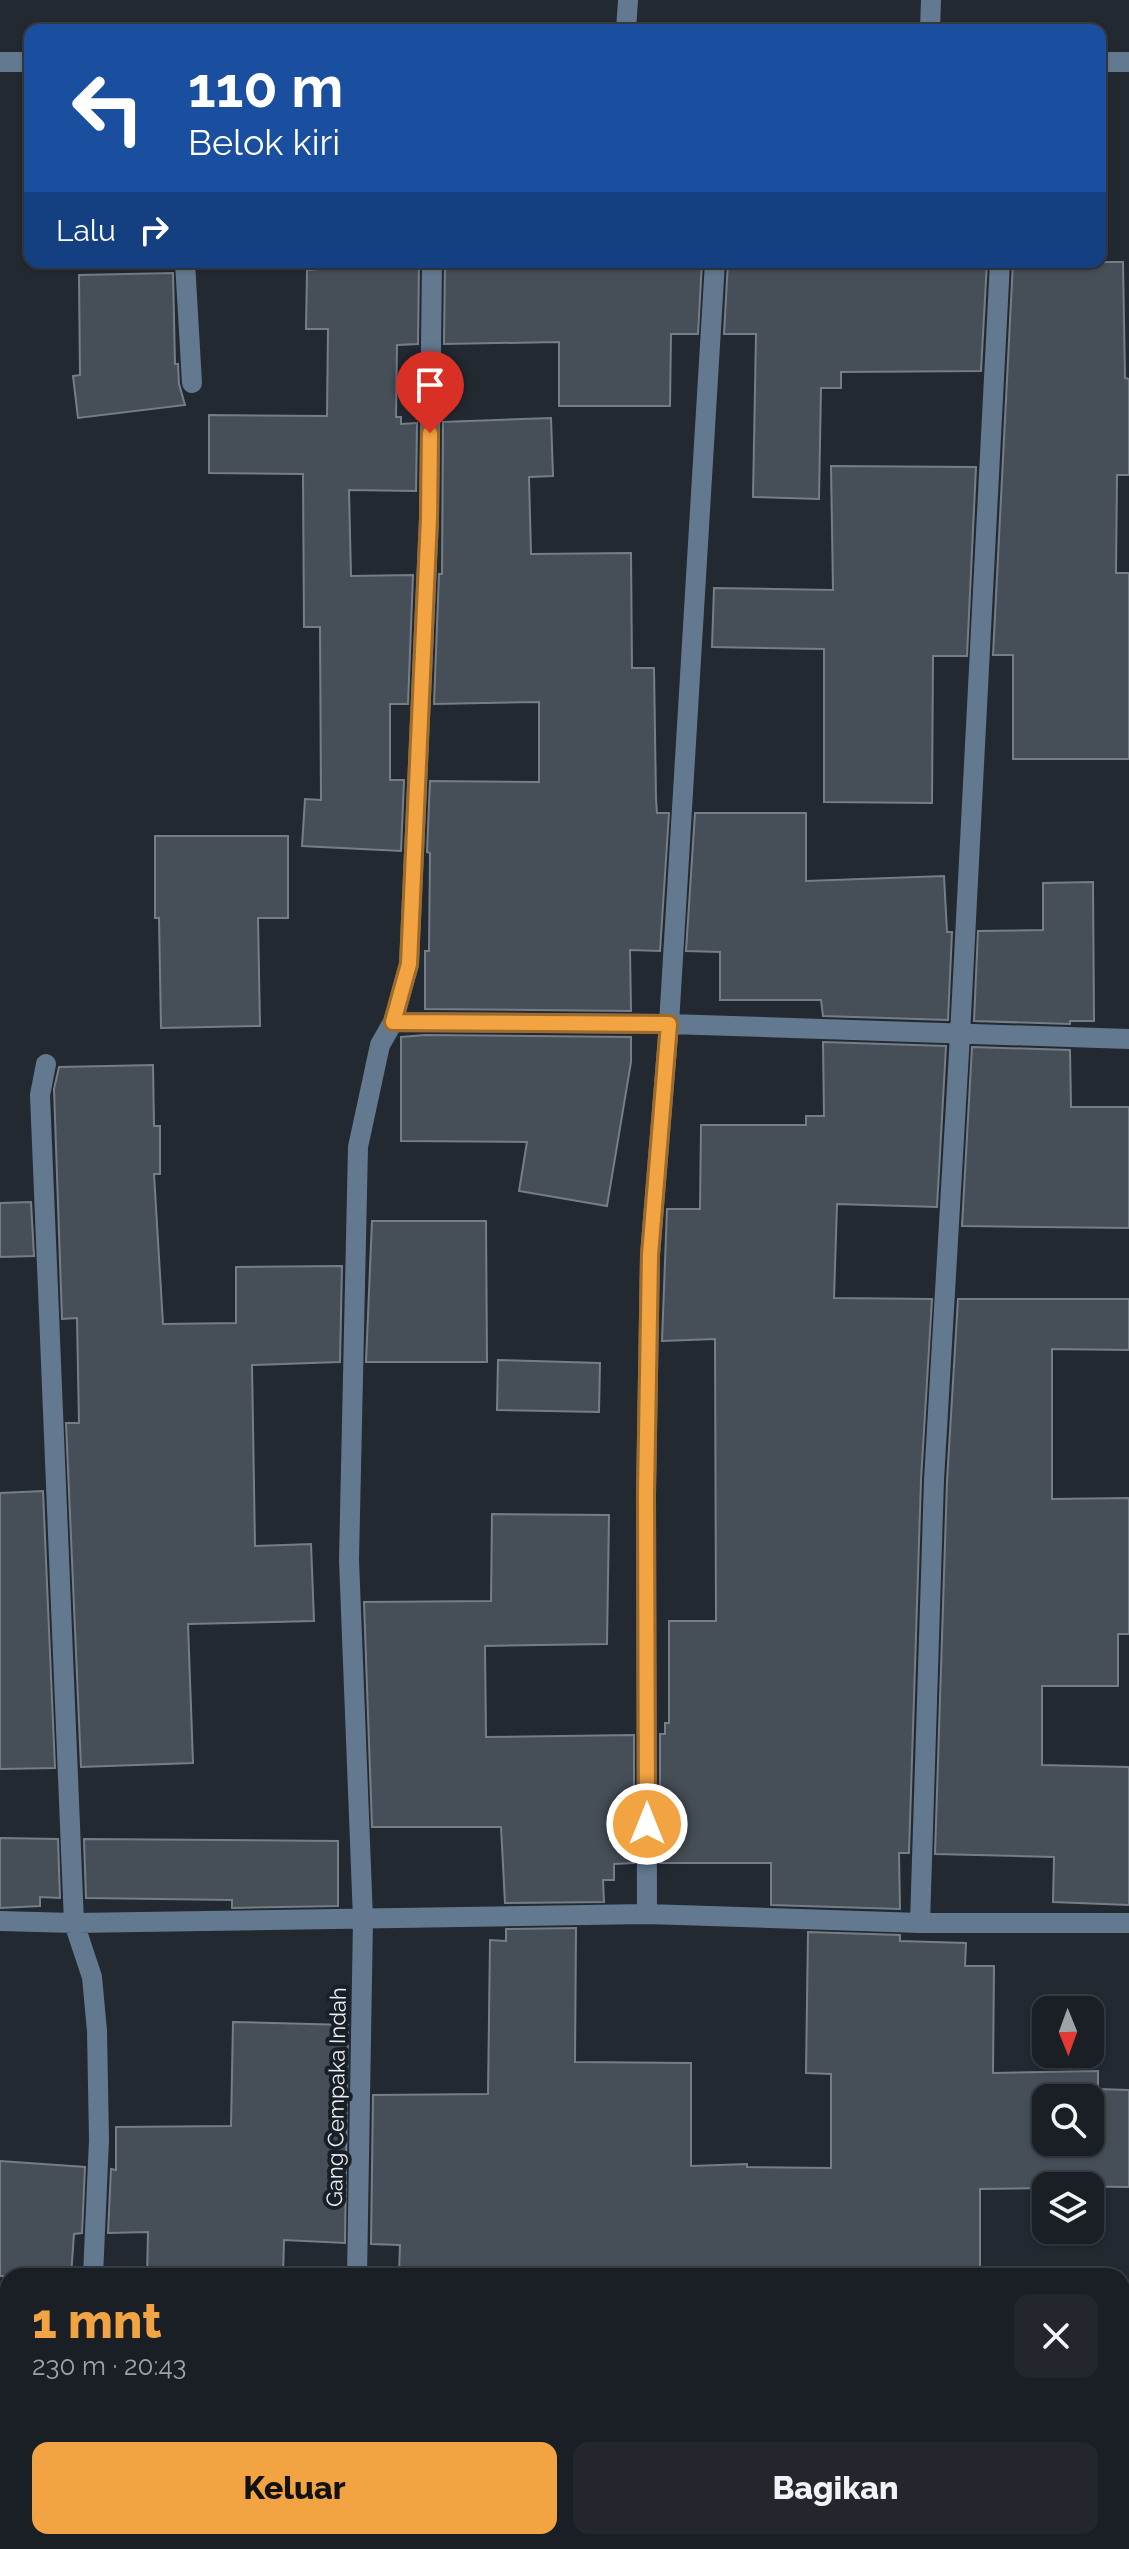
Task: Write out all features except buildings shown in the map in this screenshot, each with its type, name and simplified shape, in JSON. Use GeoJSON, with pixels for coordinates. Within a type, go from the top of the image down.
{"type":"FeatureCollection","features":[{"type":"Feature","properties":{"kind":"street"},"geometry":{"type":"LineString","coordinates":[[626,24],[628,0]]}},
{"type":"Feature","properties":{"kind":"street"},"geometry":{"type":"LineString","coordinates":[[930,24],[931,0]]}},
{"type":"Feature","properties":{"kind":"street"},"geometry":{"type":"LineString","coordinates":[[0,62],[24,62]]}},
{"type":"Feature","properties":{"kind":"street"},"geometry":{"type":"LineString","coordinates":[[1106,62],[1129,62]]}},
{"type":"Feature","properties":{"kind":"street"},"geometry":{"type":"LineString","coordinates":[[185,268],[192,383]]}},
{"type":"Feature","properties":{"kind":"street","name":"Gang Cempaka Indah"},"geometry":{"type":"LineString","coordinates":[[357,2268],[363,1919],[349,1560],[358,1147],[380,1045],[393,1022],[409,964],[429,518],[432,268]]}},
{"type":"Feature","properties":{"kind":"street"},"geometry":{"type":"LineString","coordinates":[[647,1914],[646,1494],[650,1255],[669,1024],[715,268]]}},
{"type":"Feature","properties":{"kind":"street"},"geometry":{"type":"LineString","coordinates":[[920,1923],[934,1480],[1000,268]]}},
{"type":"Feature","properties":{"kind":"street"},"geometry":{"type":"LineString","coordinates":[[393,1022],[669,1024],[1129,1039]]}},
{"type":"Feature","properties":{"kind":"street"},"geometry":{"type":"LineString","coordinates":[[46,1064],[40,1095],[74,1923],[92,1977],[97,2031],[99,2140],[93,2268]]}},
{"type":"Feature","properties":{"kind":"street"},"geometry":{"type":"LineString","coordinates":[[0,1921],[74,1923],[647,1914],[920,1923],[1129,1923]]}},
{"type":"Feature","properties":{"kind":"route"},"geometry":{"type":"LineString","coordinates":[[430,433],[409,964],[393,1022],[669,1024],[650,1255],[646,1494],[647,1824]]}}]}
